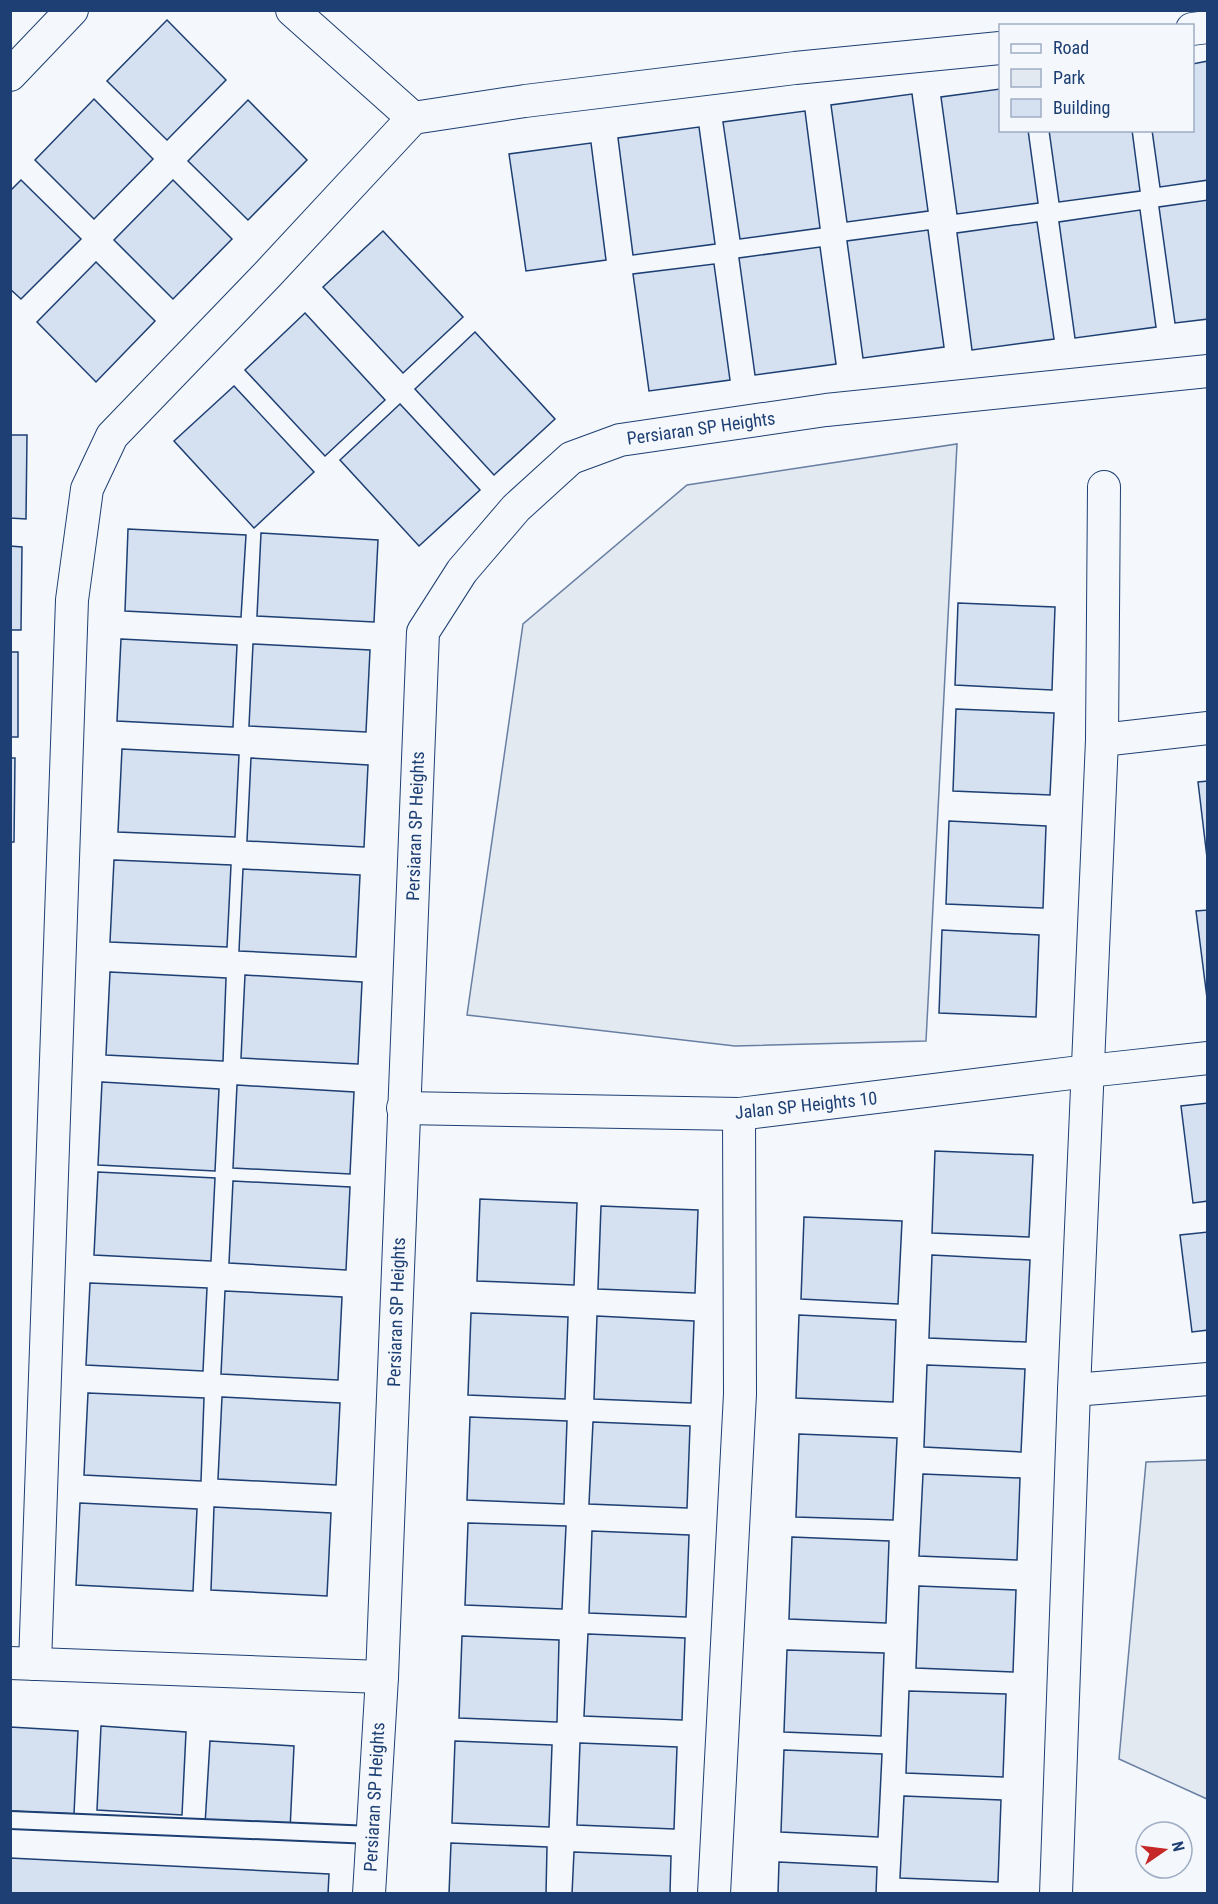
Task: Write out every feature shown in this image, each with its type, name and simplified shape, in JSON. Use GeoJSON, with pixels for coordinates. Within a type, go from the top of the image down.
{"type":"FeatureCollection","features":[{"type":"Feature","properties":{"kind":"street"},"geometry":{"type":"LineString","coordinates":[[10,75],[72,10]]}},
{"type":"Feature","properties":{"kind":"street"},"geometry":{"type":"LineString","coordinates":[[292,10],[413,118]]}},
{"type":"Feature","properties":{"kind":"street"},"geometry":{"type":"LineString","coordinates":[[382,1677],[23,1663],[72,600],[87,489],[112,436],[268,274],[413,118],[525,101],[795,68],[999,48]]}},
{"type":"Feature","properties":{"kind":"street","name":"Persiaran SP Heights"},"geometry":{"type":"LineString","coordinates":[[369,1893],[382,1677],[423,632],[462,571],[516,508],[571,458],[620,440],[826,410],[1208,371]]}},
{"type":"Feature","properties":{"kind":"street"},"geometry":{"type":"LineString","coordinates":[[1056,1893],[1074,1390],[1102,740],[1104,488]]}},
{"type":"Feature","properties":{"kind":"street"},"geometry":{"type":"LineString","coordinates":[[1102,740],[1208,728]]}},
{"type":"Feature","properties":{"kind":"street","name":"Jalan SP Heights 10"},"geometry":{"type":"LineString","coordinates":[[403,1107],[739,1114],[1208,1058]]}},
{"type":"Feature","properties":{"kind":"street"},"geometry":{"type":"LineString","coordinates":[[714,1893],[740,1394],[739,1114]]}},
{"type":"Feature","properties":{"kind":"street"},"geometry":{"type":"LineString","coordinates":[[1074,1390],[1208,1379]]}},
{"type":"Feature","properties":{"kind":"lane"},"geometry":{"type":"LineString","coordinates":[[10,1820],[372,1835]]}},
{"type":"Feature","properties":{"kind":"green space"},"geometry":{"type":"Polygon","coordinates":[[[957,444],[926,1041],[735,1046],[467,1015],[523,624],[687,485],[957,444]]]}},
{"type":"Feature","properties":{"kind":"green space"},"geometry":{"type":"Polygon","coordinates":[[[1208,1460],[1207,1799],[1119,1759],[1146,1462],[1208,1460]]]}},
{"type":"Feature","properties":{"kind":"building"},"geometry":{"type":"Polygon","coordinates":[[[167,20],[226,80],[167,140],[107,81],[167,20]]]}},
{"type":"Feature","properties":{"kind":"building"},"geometry":{"type":"Polygon","coordinates":[[[1208,61],[1208,180],[1160,187],[1152,132],[1194,132],[1194,64],[1208,61]]]}},
{"type":"Feature","properties":{"kind":"building"},"geometry":{"type":"Polygon","coordinates":[[[999,89],[999,132],[1028,132],[1038,203],[957,214],[941,97],[999,89]]]}},
{"type":"Feature","properties":{"kind":"building"},"geometry":{"type":"Polygon","coordinates":[[[912,94],[928,211],[847,222],[831,105],[912,94]]]}},
{"type":"Feature","properties":{"kind":"building"},"geometry":{"type":"Polygon","coordinates":[[[94,99],[153,159],[94,219],[35,160],[94,99]]]}},
{"type":"Feature","properties":{"kind":"building"},"geometry":{"type":"Polygon","coordinates":[[[248,100],[307,160],[248,220],[188,161],[248,100]]]}},
{"type":"Feature","properties":{"kind":"building"},"geometry":{"type":"Polygon","coordinates":[[[805,111],[820,228],[740,239],[723,122],[805,111]]]}},
{"type":"Feature","properties":{"kind":"building"},"geometry":{"type":"Polygon","coordinates":[[[699,127],[715,244],[633,255],[618,138],[699,127]]]}},
{"type":"Feature","properties":{"kind":"building"},"geometry":{"type":"Polygon","coordinates":[[[1049,132],[1132,132],[1140,191],[1059,202],[1049,132]]]}},
{"type":"Feature","properties":{"kind":"building"},"geometry":{"type":"Polygon","coordinates":[[[591,143],[606,260],[526,271],[509,154],[591,143]]]}},
{"type":"Feature","properties":{"kind":"building"},"geometry":{"type":"Polygon","coordinates":[[[21,180],[81,239],[21,299],[10,289],[10,191],[21,180]]]}},
{"type":"Feature","properties":{"kind":"building"},"geometry":{"type":"Polygon","coordinates":[[[173,180],[232,239],[173,299],[114,240],[173,180]]]}},
{"type":"Feature","properties":{"kind":"building"},"geometry":{"type":"Polygon","coordinates":[[[1208,200],[1208,319],[1175,323],[1159,207],[1208,200]]]}},
{"type":"Feature","properties":{"kind":"building"},"geometry":{"type":"Polygon","coordinates":[[[1140,210],[1156,327],[1075,338],[1059,222],[1140,210]]]}},
{"type":"Feature","properties":{"kind":"building"},"geometry":{"type":"Polygon","coordinates":[[[1037,222],[1054,339],[972,350],[957,233],[1037,222]]]}},
{"type":"Feature","properties":{"kind":"building"},"geometry":{"type":"Polygon","coordinates":[[[928,230],[944,347],[863,358],[847,241],[928,230]]]}},
{"type":"Feature","properties":{"kind":"building"},"geometry":{"type":"Polygon","coordinates":[[[383,231],[463,317],[403,373],[323,287],[383,231]]]}},
{"type":"Feature","properties":{"kind":"building"},"geometry":{"type":"Polygon","coordinates":[[[820,247],[836,364],[755,375],[739,258],[820,247]]]}},
{"type":"Feature","properties":{"kind":"building"},"geometry":{"type":"Polygon","coordinates":[[[96,262],[155,321],[96,382],[37,322],[96,262]]]}},
{"type":"Feature","properties":{"kind":"building"},"geometry":{"type":"Polygon","coordinates":[[[714,264],[730,380],[649,391],[633,274],[714,264]]]}},
{"type":"Feature","properties":{"kind":"building"},"geometry":{"type":"Polygon","coordinates":[[[305,313],[385,400],[325,456],[245,370],[305,313]]]}},
{"type":"Feature","properties":{"kind":"building"},"geometry":{"type":"Polygon","coordinates":[[[475,332],[555,419],[494,475],[415,389],[475,332]]]}},
{"type":"Feature","properties":{"kind":"building"},"geometry":{"type":"Polygon","coordinates":[[[234,386],[314,472],[254,528],[174,441],[234,386]]]}},
{"type":"Feature","properties":{"kind":"building"},"geometry":{"type":"Polygon","coordinates":[[[400,404],[480,490],[419,546],[340,460],[400,404]]]}},
{"type":"Feature","properties":{"kind":"building"},"geometry":{"type":"Polygon","coordinates":[[[10,435],[27,435],[26,519],[10,518],[10,435]]]}},
{"type":"Feature","properties":{"kind":"building"},"geometry":{"type":"Polygon","coordinates":[[[128,529],[246,535],[241,617],[125,611],[128,529]]]}},
{"type":"Feature","properties":{"kind":"building"},"geometry":{"type":"Polygon","coordinates":[[[261,533],[378,540],[374,622],[257,616],[261,533]]]}},
{"type":"Feature","properties":{"kind":"building"},"geometry":{"type":"Polygon","coordinates":[[[10,546],[22,547],[21,630],[10,630],[10,546]]]}},
{"type":"Feature","properties":{"kind":"building"},"geometry":{"type":"Polygon","coordinates":[[[958,603],[1055,607],[1052,690],[955,685],[958,603]]]}},
{"type":"Feature","properties":{"kind":"building"},"geometry":{"type":"Polygon","coordinates":[[[121,639],[237,645],[233,727],[117,721],[121,639]]]}},
{"type":"Feature","properties":{"kind":"building"},"geometry":{"type":"Polygon","coordinates":[[[253,644],[370,650],[366,732],[249,726],[253,644]]]}},
{"type":"Feature","properties":{"kind":"building"},"geometry":{"type":"Polygon","coordinates":[[[10,652],[18,652],[18,737],[10,737],[10,652]]]}},
{"type":"Feature","properties":{"kind":"building"},"geometry":{"type":"Polygon","coordinates":[[[956,709],[1054,713],[1050,795],[953,791],[956,709]]]}},
{"type":"Feature","properties":{"kind":"building"},"geometry":{"type":"Polygon","coordinates":[[[122,749],[239,755],[235,837],[118,832],[122,749]]]}},
{"type":"Feature","properties":{"kind":"building"},"geometry":{"type":"Polygon","coordinates":[[[10,758],[15,758],[14,842],[10,842],[10,758]]]}},
{"type":"Feature","properties":{"kind":"building"},"geometry":{"type":"Polygon","coordinates":[[[251,758],[368,765],[364,847],[247,841],[251,758]]]}},
{"type":"Feature","properties":{"kind":"building"},"geometry":{"type":"Polygon","coordinates":[[[1208,781],[1208,866],[1198,782],[1208,781]]]}},
{"type":"Feature","properties":{"kind":"building"},"geometry":{"type":"Polygon","coordinates":[[[949,821],[1046,826],[1043,908],[946,904],[949,821]]]}},
{"type":"Feature","properties":{"kind":"building"},"geometry":{"type":"Polygon","coordinates":[[[114,860],[231,865],[227,947],[110,942],[114,860]]]}},
{"type":"Feature","properties":{"kind":"building"},"geometry":{"type":"Polygon","coordinates":[[[243,869],[360,875],[356,957],[239,951],[243,869]]]}},
{"type":"Feature","properties":{"kind":"building"},"geometry":{"type":"Polygon","coordinates":[[[1208,910],[1208,1006],[1196,911],[1208,910]]]}},
{"type":"Feature","properties":{"kind":"building"},"geometry":{"type":"Polygon","coordinates":[[[942,930],[1039,935],[1036,1017],[939,1013],[942,930]]]}},
{"type":"Feature","properties":{"kind":"building"},"geometry":{"type":"Polygon","coordinates":[[[110,972],[226,978],[223,1061],[106,1055],[110,972]]]}},
{"type":"Feature","properties":{"kind":"building"},"geometry":{"type":"Polygon","coordinates":[[[245,975],[362,982],[358,1064],[241,1058],[245,975]]]}},
{"type":"Feature","properties":{"kind":"building"},"geometry":{"type":"Polygon","coordinates":[[[102,1082],[219,1089],[215,1171],[98,1165],[102,1082]]]}},
{"type":"Feature","properties":{"kind":"building"},"geometry":{"type":"Polygon","coordinates":[[[237,1085],[354,1092],[350,1174],[233,1168],[237,1085]]]}},
{"type":"Feature","properties":{"kind":"building"},"geometry":{"type":"Polygon","coordinates":[[[1208,1103],[1208,1201],[1193,1203],[1181,1106],[1208,1103]]]}},
{"type":"Feature","properties":{"kind":"building"},"geometry":{"type":"Polygon","coordinates":[[[935,1151],[1033,1155],[1029,1237],[932,1233],[935,1151]]]}},
{"type":"Feature","properties":{"kind":"building"},"geometry":{"type":"Polygon","coordinates":[[[98,1172],[215,1178],[211,1261],[94,1255],[98,1172]]]}},
{"type":"Feature","properties":{"kind":"building"},"geometry":{"type":"Polygon","coordinates":[[[233,1181],[350,1187],[346,1270],[229,1263],[233,1181]]]}},
{"type":"Feature","properties":{"kind":"building"},"geometry":{"type":"Polygon","coordinates":[[[480,1199],[577,1203],[574,1285],[477,1281],[480,1199]]]}},
{"type":"Feature","properties":{"kind":"building"},"geometry":{"type":"Polygon","coordinates":[[[601,1206],[698,1210],[695,1293],[598,1289],[601,1206]]]}},
{"type":"Feature","properties":{"kind":"building"},"geometry":{"type":"Polygon","coordinates":[[[804,1217],[902,1221],[898,1304],[801,1299],[804,1217]]]}},
{"type":"Feature","properties":{"kind":"building"},"geometry":{"type":"Polygon","coordinates":[[[1208,1232],[1208,1330],[1192,1332],[1180,1235],[1208,1232]]]}},
{"type":"Feature","properties":{"kind":"building"},"geometry":{"type":"Polygon","coordinates":[[[932,1255],[1030,1260],[1026,1342],[929,1338],[932,1255]]]}},
{"type":"Feature","properties":{"kind":"building"},"geometry":{"type":"Polygon","coordinates":[[[90,1283],[207,1288],[203,1371],[86,1365],[90,1283]]]}},
{"type":"Feature","properties":{"kind":"building"},"geometry":{"type":"Polygon","coordinates":[[[225,1291],[342,1297],[338,1380],[221,1374],[225,1291]]]}},
{"type":"Feature","properties":{"kind":"building"},"geometry":{"type":"Polygon","coordinates":[[[471,1313],[568,1317],[565,1399],[468,1395],[471,1313]]]}},
{"type":"Feature","properties":{"kind":"building"},"geometry":{"type":"Polygon","coordinates":[[[799,1315],[896,1320],[893,1402],[796,1398],[799,1315]]]}},
{"type":"Feature","properties":{"kind":"building"},"geometry":{"type":"Polygon","coordinates":[[[597,1316],[694,1321],[691,1403],[594,1399],[597,1316]]]}},
{"type":"Feature","properties":{"kind":"building"},"geometry":{"type":"Polygon","coordinates":[[[927,1365],[1025,1369],[1021,1452],[924,1447],[927,1365]]]}},
{"type":"Feature","properties":{"kind":"building"},"geometry":{"type":"Polygon","coordinates":[[[88,1393],[204,1398],[201,1481],[84,1475],[88,1393]]]}},
{"type":"Feature","properties":{"kind":"building"},"geometry":{"type":"Polygon","coordinates":[[[222,1397],[340,1403],[336,1485],[218,1479],[222,1397]]]}},
{"type":"Feature","properties":{"kind":"building"},"geometry":{"type":"Polygon","coordinates":[[[470,1417],[567,1421],[564,1504],[467,1500],[470,1417]]]}},
{"type":"Feature","properties":{"kind":"building"},"geometry":{"type":"Polygon","coordinates":[[[593,1422],[690,1426],[687,1508],[589,1504],[593,1422]]]}},
{"type":"Feature","properties":{"kind":"building"},"geometry":{"type":"Polygon","coordinates":[[[799,1434],[897,1438],[893,1520],[796,1517],[799,1434]]]}},
{"type":"Feature","properties":{"kind":"building"},"geometry":{"type":"Polygon","coordinates":[[[923,1474],[1020,1478],[1017,1560],[919,1556],[923,1474]]]}},
{"type":"Feature","properties":{"kind":"building"},"geometry":{"type":"Polygon","coordinates":[[[80,1503],[197,1509],[193,1591],[76,1585],[80,1503]]]}},
{"type":"Feature","properties":{"kind":"building"},"geometry":{"type":"Polygon","coordinates":[[[214,1507],[331,1513],[327,1596],[211,1590],[214,1507]]]}},
{"type":"Feature","properties":{"kind":"building"},"geometry":{"type":"Polygon","coordinates":[[[468,1523],[566,1526],[562,1609],[465,1605],[468,1523]]]}},
{"type":"Feature","properties":{"kind":"building"},"geometry":{"type":"Polygon","coordinates":[[[592,1531],[689,1535],[686,1617],[589,1613],[592,1531]]]}},
{"type":"Feature","properties":{"kind":"building"},"geometry":{"type":"Polygon","coordinates":[[[792,1537],[889,1541],[886,1623],[789,1619],[792,1537]]]}},
{"type":"Feature","properties":{"kind":"building"},"geometry":{"type":"Polygon","coordinates":[[[919,1586],[1016,1590],[1013,1672],[916,1668],[919,1586]]]}},
{"type":"Feature","properties":{"kind":"building"},"geometry":{"type":"Polygon","coordinates":[[[588,1634],[685,1638],[682,1720],[584,1716],[588,1634]]]}},
{"type":"Feature","properties":{"kind":"building"},"geometry":{"type":"Polygon","coordinates":[[[462,1636],[559,1640],[557,1722],[459,1718],[462,1636]]]}},
{"type":"Feature","properties":{"kind":"building"},"geometry":{"type":"Polygon","coordinates":[[[787,1650],[884,1653],[881,1736],[784,1732],[787,1650]]]}},
{"type":"Feature","properties":{"kind":"building"},"geometry":{"type":"Polygon","coordinates":[[[909,1691],[1006,1694],[1003,1777],[906,1773],[909,1691]]]}},
{"type":"Feature","properties":{"kind":"building"},"geometry":{"type":"Polygon","coordinates":[[[101,1726],[186,1732],[182,1815],[97,1810],[101,1726]]]}},
{"type":"Feature","properties":{"kind":"building"},"geometry":{"type":"Polygon","coordinates":[[[10,1727],[78,1731],[74,1814],[10,1811],[10,1727]]]}},
{"type":"Feature","properties":{"kind":"building"},"geometry":{"type":"Polygon","coordinates":[[[210,1741],[294,1746],[290,1830],[205,1825],[210,1741]]]}},
{"type":"Feature","properties":{"kind":"building"},"geometry":{"type":"Polygon","coordinates":[[[455,1741],[552,1745],[549,1827],[452,1823],[455,1741]]]}},
{"type":"Feature","properties":{"kind":"building"},"geometry":{"type":"Polygon","coordinates":[[[580,1743],[677,1747],[674,1829],[577,1825],[580,1743]]]}},
{"type":"Feature","properties":{"kind":"building"},"geometry":{"type":"Polygon","coordinates":[[[784,1750],[882,1754],[878,1837],[781,1832],[784,1750]]]}},
{"type":"Feature","properties":{"kind":"building"},"geometry":{"type":"Polygon","coordinates":[[[904,1796],[1001,1800],[998,1882],[900,1878],[904,1796]]]}},
{"type":"Feature","properties":{"kind":"building"},"geometry":{"type":"Polygon","coordinates":[[[451,1843],[547,1847],[546,1894],[449,1894],[451,1843]]]}},
{"type":"Feature","properties":{"kind":"building"},"geometry":{"type":"Polygon","coordinates":[[[574,1852],[671,1856],[670,1894],[572,1894],[574,1852]]]}},
{"type":"Feature","properties":{"kind":"building"},"geometry":{"type":"Polygon","coordinates":[[[10,1858],[329,1874],[328,1894],[10,1894],[10,1858]]]}},
{"type":"Feature","properties":{"kind":"building"},"geometry":{"type":"Polygon","coordinates":[[[779,1862],[877,1867],[876,1894],[778,1894],[779,1862]]]}}]}
